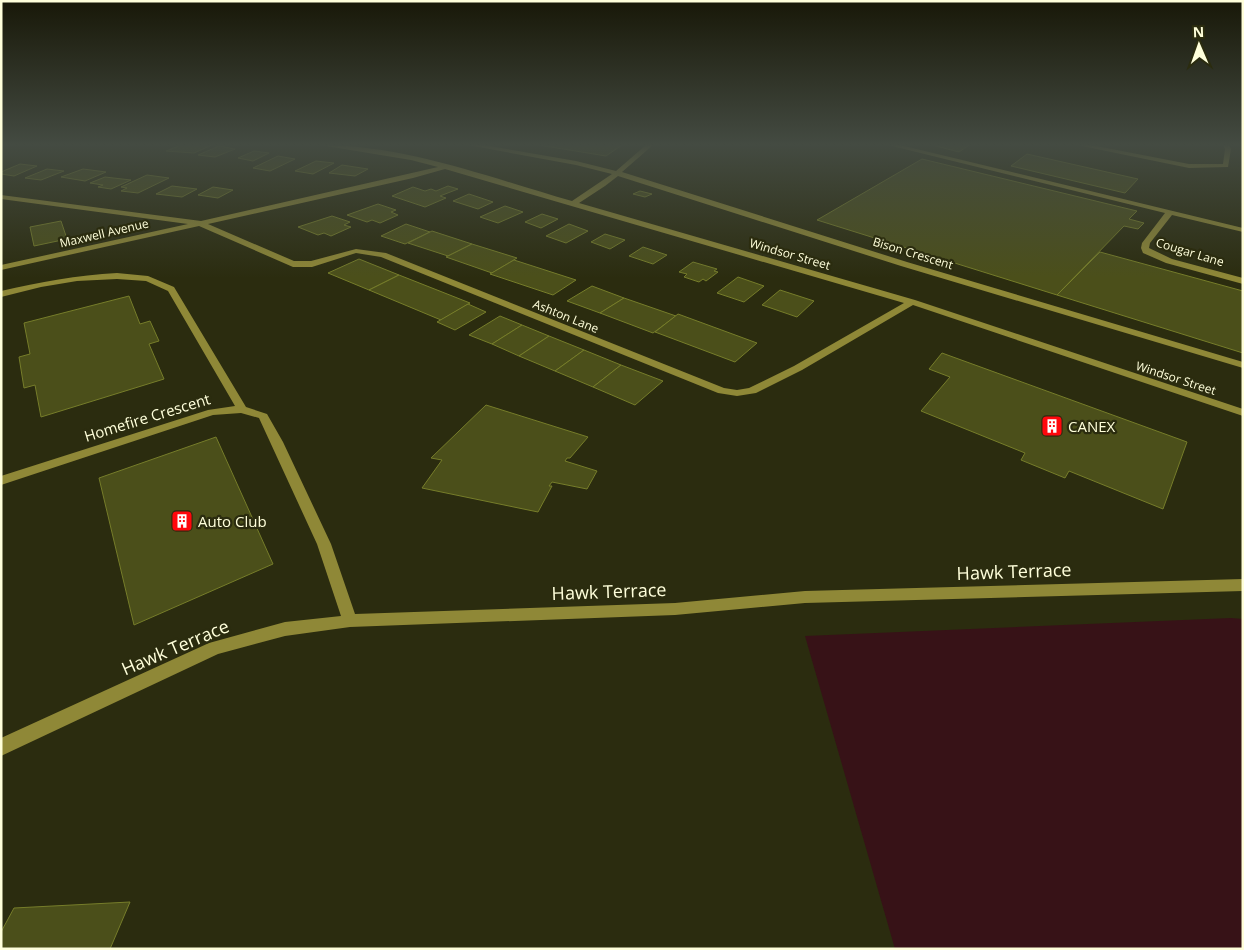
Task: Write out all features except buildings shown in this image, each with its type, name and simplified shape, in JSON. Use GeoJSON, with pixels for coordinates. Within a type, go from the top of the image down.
{"type":"FeatureCollection","features":[{"type":"Feature","properties":{"kind":"street","name":"Maxwell Avenue"},"geometry":{"type":"LineString","coordinates":[[1,268],[352,189]]}},
{"type":"Feature","properties":{"kind":"street","name":"Windsor Street"},"geometry":{"type":"LineString","coordinates":[[523,189],[912,302],[1243,414]]}},
{"type":"Feature","properties":{"kind":"street"},"geometry":{"type":"LineString","coordinates":[[573,204],[597,189]]}},
{"type":"Feature","properties":{"kind":"street","name":"Bison Crescent"},"geometry":{"type":"LineString","coordinates":[[669,189],[904,264],[1243,365]]}},
{"type":"Feature","properties":{"kind":"street"},"geometry":{"type":"LineString","coordinates":[[1076,189],[1243,230]]}},
{"type":"Feature","properties":{"kind":"street"},"geometry":{"type":"LineString","coordinates":[[1,197],[199,223]]}},
{"type":"Feature","properties":{"kind":"street","name":"Cougar Lane"},"geometry":{"type":"LineString","coordinates":[[1170,212],[1146,243],[1146,251],[1159,258],[1243,280]]}},
{"type":"Feature","properties":{"kind":"street","name":"Ashton Lane"},"geometry":{"type":"LineString","coordinates":[[199,223],[293,264],[312,264],[356,251],[383,255],[694,381],[722,391],[737,393],[752,391],[798,368],[912,302]]}},
{"type":"Feature","properties":{"kind":"street"},"geometry":{"type":"LineString","coordinates":[[1,294],[68,280],[117,276],[148,279],[171,289],[242,409]]}},
{"type":"Feature","properties":{"kind":"street","name":"Homefire Crescent"},"geometry":{"type":"LineString","coordinates":[[1,481],[212,412],[242,409],[263,416],[324,544],[350,620]]}},
{"type":"Feature","properties":{"kind":"street","name":"Hawk Terrace"},"geometry":{"type":"LineString","coordinates":[[1,747],[215,648],[285,629],[350,620],[675,609],[804,597],[1243,585]]}},
{"type":"Feature","properties":{"kind":"shaded area"},"geometry":{"type":"Polygon","coordinates":[[[1243,619],[1243,949],[895,949],[805,636],[1243,619]]]}},
{"type":"Feature","properties":{"kind":"place","name":"CANEX"},"geometry":{"type":"Point","coordinates":[1052,426]}},
{"type":"Feature","properties":{"kind":"place","name":"Auto Club"},"geometry":{"type":"Point","coordinates":[182,521]}}]}
